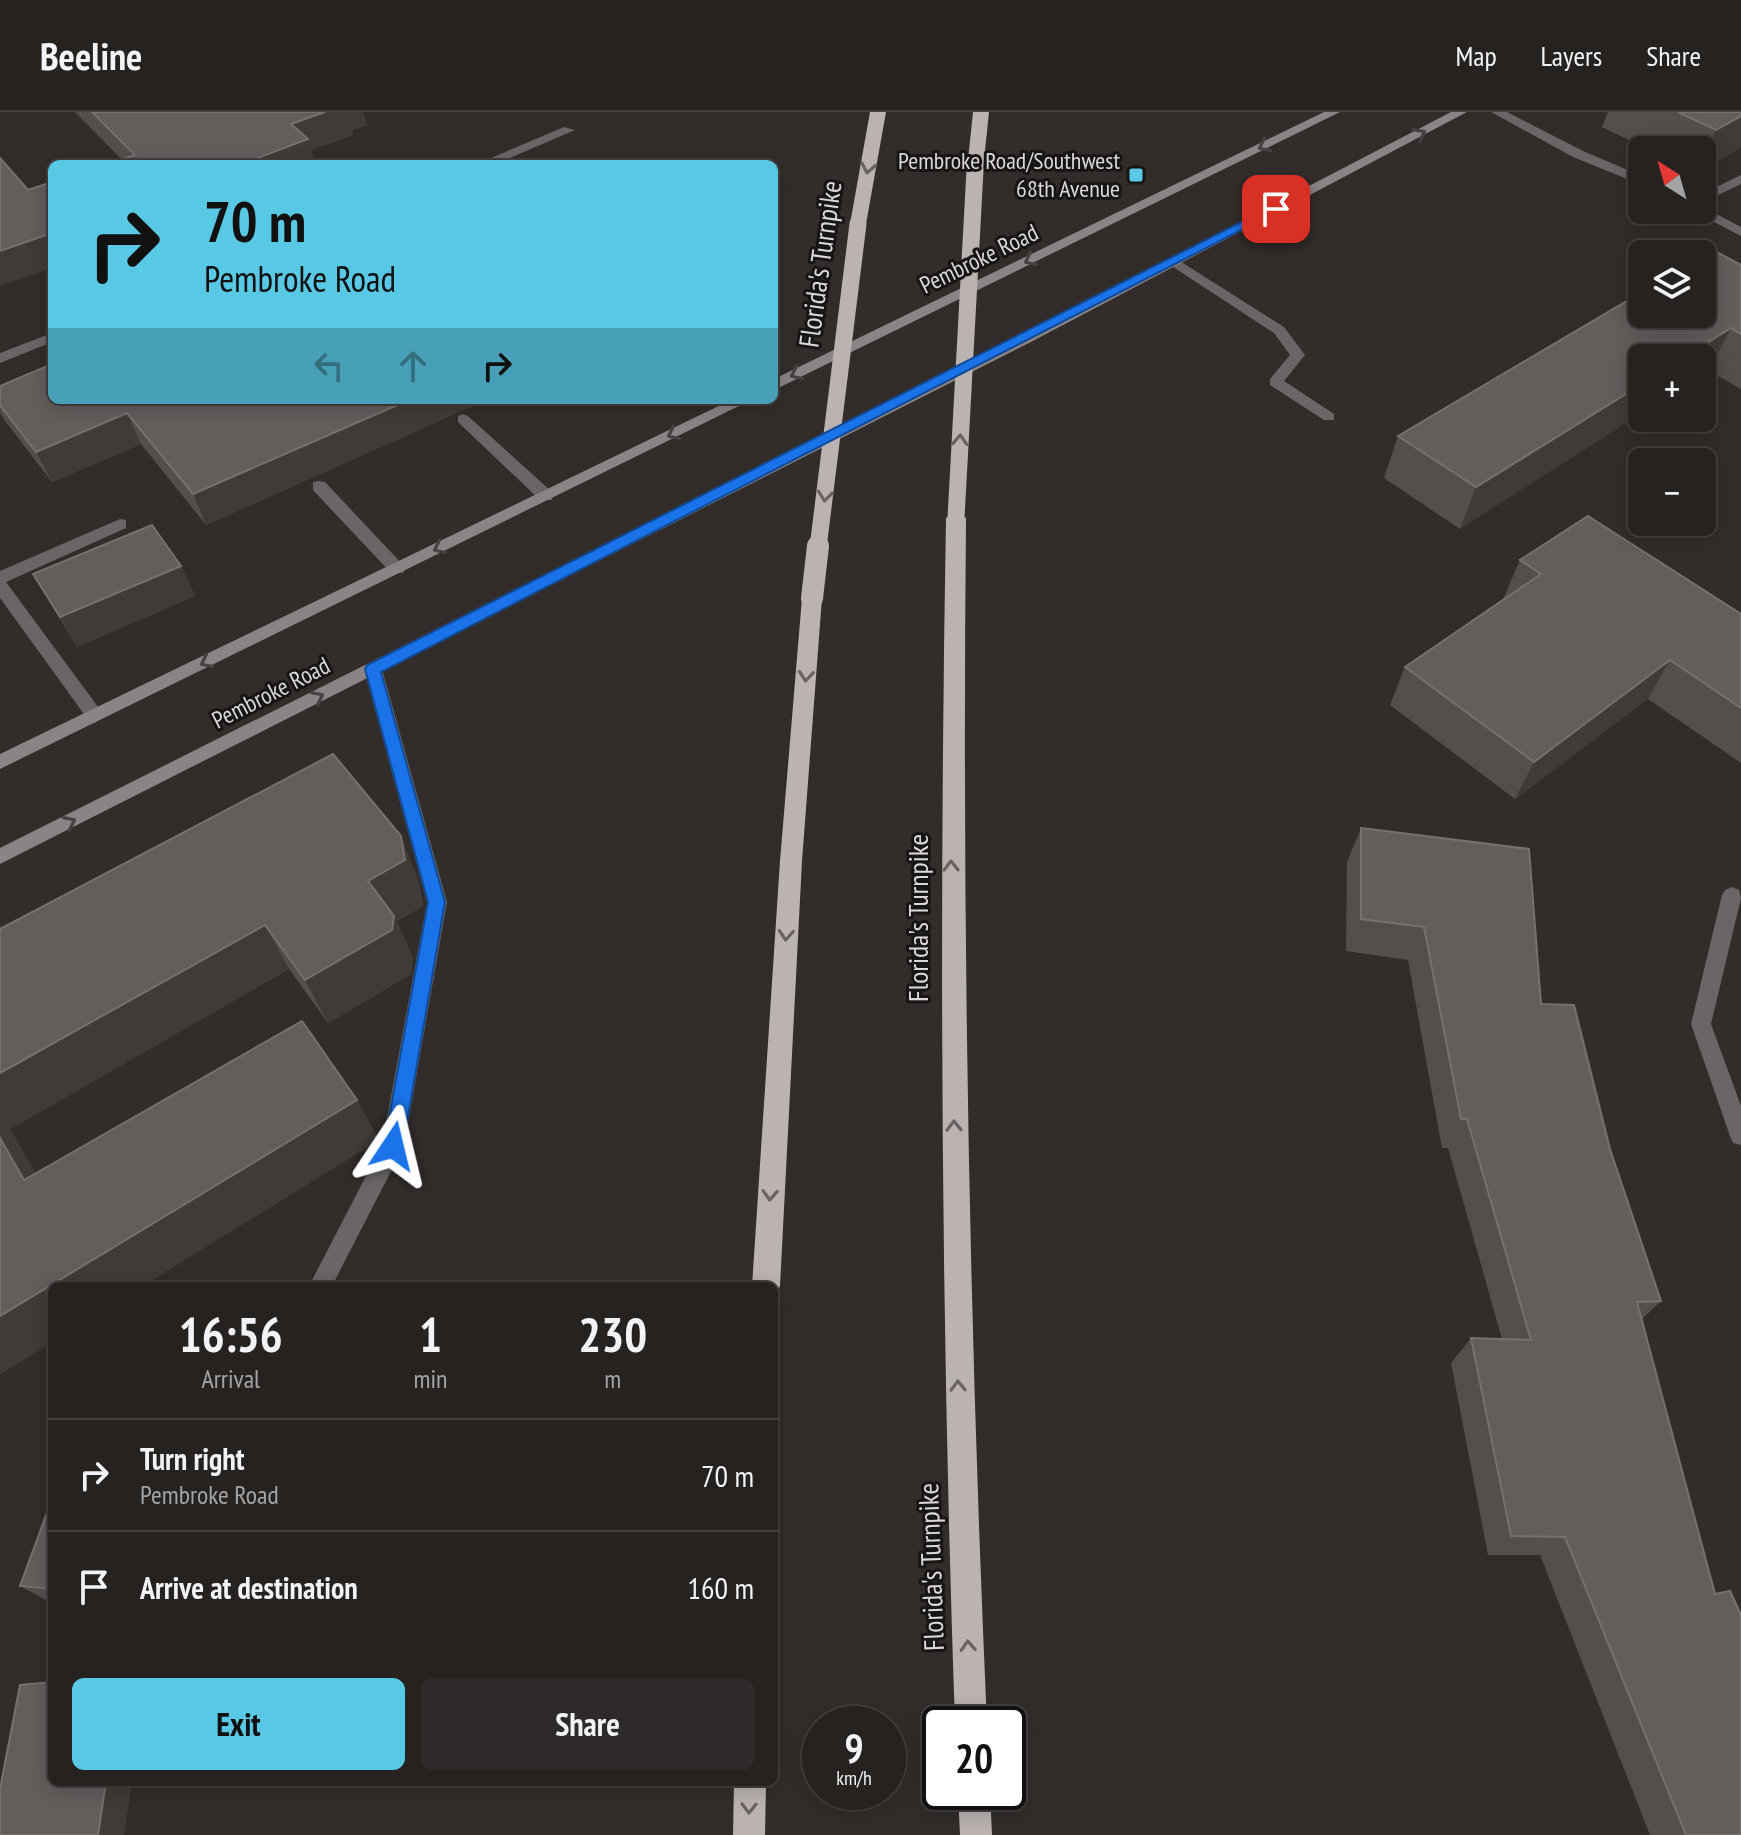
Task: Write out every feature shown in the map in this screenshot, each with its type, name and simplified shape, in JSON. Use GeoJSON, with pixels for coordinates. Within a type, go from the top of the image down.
{"type":"FeatureCollection","features":[{"type":"Feature","properties":{"kind":"highway","name":"Florida's Turnpike"},"geometry":{"type":"LineString","coordinates":[[766,1282],[791,861],[812,598],[858,224],[878,112]]}},
{"type":"Feature","properties":{"kind":"highway","name":"Florida's Turnpike"},"geometry":{"type":"LineString","coordinates":[[970,1706],[955,1245],[951,832],[956,518],[975,170],[981,112]]}},
{"type":"Feature","properties":{"kind":"highway"},"geometry":{"type":"LineString","coordinates":[[749,1835],[750,1786]]}},
{"type":"Feature","properties":{"kind":"highway"},"geometry":{"type":"LineString","coordinates":[[975,1810],[976,1835]]}},
{"type":"Feature","properties":{"kind":"main road","name":"Pembroke Road"},"geometry":{"type":"LineString","coordinates":[[778,383],[1334,112]]}},
{"type":"Feature","properties":{"kind":"main road","name":"Pembroke Road"},"geometry":{"type":"LineString","coordinates":[[0,857],[1175,262],[1461,112]]}},
{"type":"Feature","properties":{"kind":"main road","name":"Pembroke Road"},"geometry":{"type":"LineString","coordinates":[[0,762],[735,404]]}},
{"type":"Feature","properties":{"kind":"street"},"geometry":{"type":"LineString","coordinates":[[1497,112],[1578,154],[1628,175]]}},
{"type":"Feature","properties":{"kind":"street"},"geometry":{"type":"LineString","coordinates":[[494,160],[569,130]]}},
{"type":"Feature","properties":{"kind":"street"},"geometry":{"type":"LineString","coordinates":[[1716,192],[1741,179]]}},
{"type":"Feature","properties":{"kind":"street"},"geometry":{"type":"LineString","coordinates":[[1716,219],[1741,232]]}},
{"type":"Feature","properties":{"kind":"street"},"geometry":{"type":"LineString","coordinates":[[1175,262],[1279,330],[1298,355],[1275,382],[1329,417]]}},
{"type":"Feature","properties":{"kind":"street"},"geometry":{"type":"LineString","coordinates":[[0,358],[48,339]]}},
{"type":"Feature","properties":{"kind":"street"},"geometry":{"type":"LineString","coordinates":[[463,419],[546,496]]}},
{"type":"Feature","properties":{"kind":"street"},"geometry":{"type":"LineString","coordinates":[[319,486],[397,569]]}},
{"type":"Feature","properties":{"kind":"street"},"geometry":{"type":"LineString","coordinates":[[0,578],[120,524]]}},
{"type":"Feature","properties":{"kind":"street"},"geometry":{"type":"LineString","coordinates":[[0,586],[95,716]]}},
{"type":"Feature","properties":{"kind":"street"},"geometry":{"type":"LineString","coordinates":[[322,1282],[393,1146],[437,902],[373,669]]}},
{"type":"Feature","properties":{"kind":"street"},"geometry":{"type":"LineString","coordinates":[[1732,895],[1701,1024],[1741,1136]]}},
{"type":"Feature","properties":{"kind":"building"},"geometry":{"type":"Polygon","coordinates":[[[92,112],[325,112],[291,124],[308,139],[253,160],[120,160],[135,155],[92,112]]]}},
{"type":"Feature","properties":{"kind":"building"},"geometry":{"type":"Polygon","coordinates":[[[1678,112],[1741,112],[1741,116],[1716,130],[1678,112]]]}},
{"type":"Feature","properties":{"kind":"building"},"geometry":{"type":"Polygon","coordinates":[[[0,158],[28,190],[48,183],[48,234],[0,251],[0,158]]]}},
{"type":"Feature","properties":{"kind":"building"},"geometry":{"type":"Polygon","coordinates":[[[1716,252],[1741,265],[1741,334],[1731,328],[1705,344],[1628,344],[1628,393],[1476,487],[1398,436],[1628,300],[1628,328],[1716,328],[1716,252]]]}},
{"type":"Feature","properties":{"kind":"building"},"geometry":{"type":"Polygon","coordinates":[[[48,366],[48,404],[400,404],[193,494],[127,413],[36,452],[0,405],[0,386],[48,366]]]}},
{"type":"Feature","properties":{"kind":"building"},"geometry":{"type":"Polygon","coordinates":[[[1588,516],[1741,614],[1741,708],[1670,660],[1534,762],[1405,667],[1541,574],[1520,560],[1588,516]]]}},
{"type":"Feature","properties":{"kind":"building"},"geometry":{"type":"Polygon","coordinates":[[[152,525],[181,566],[60,617],[33,574],[152,525]]]}},
{"type":"Feature","properties":{"kind":"building"},"geometry":{"type":"Polygon","coordinates":[[[333,754],[401,836],[405,860],[368,881],[394,916],[392,930],[305,980],[265,925],[0,1073],[0,929],[333,754]]]}},
{"type":"Feature","properties":{"kind":"building"},"geometry":{"type":"Polygon","coordinates":[[[1361,828],[1529,849],[1541,1004],[1574,1005],[1610,1149],[1661,1301],[1637,1302],[1715,1594],[1730,1591],[1741,1615],[1741,1835],[1686,1835],[1565,1537],[1511,1536],[1471,1338],[1531,1340],[1467,1119],[1461,1119],[1424,927],[1361,919],[1361,828]]]}},
{"type":"Feature","properties":{"kind":"building"},"geometry":{"type":"Polygon","coordinates":[[[302,1021],[357,1100],[56,1282],[48,1282],[48,1287],[0,1316],[0,1138],[24,1180],[302,1021]]]}},
{"type":"Feature","properties":{"kind":"building"},"geometry":{"type":"Polygon","coordinates":[[[48,1510],[48,1589],[20,1586],[48,1510]]]}},
{"type":"Feature","properties":{"kind":"building"},"geometry":{"type":"Polygon","coordinates":[[[48,1682],[48,1786],[105,1786],[98,1835],[0,1835],[0,1789],[20,1685],[48,1682]]]}},
{"type":"Feature","properties":{"kind":"place","name":"Pembroke Road/Southwest 68th Avenue"},"geometry":{"type":"Point","coordinates":[1136,175]}},
{"type":"Feature","properties":{"kind":"route"},"geometry":{"type":"LineString","coordinates":[[393,1146],[437,902],[373,669],[1276,209]]}}]}
